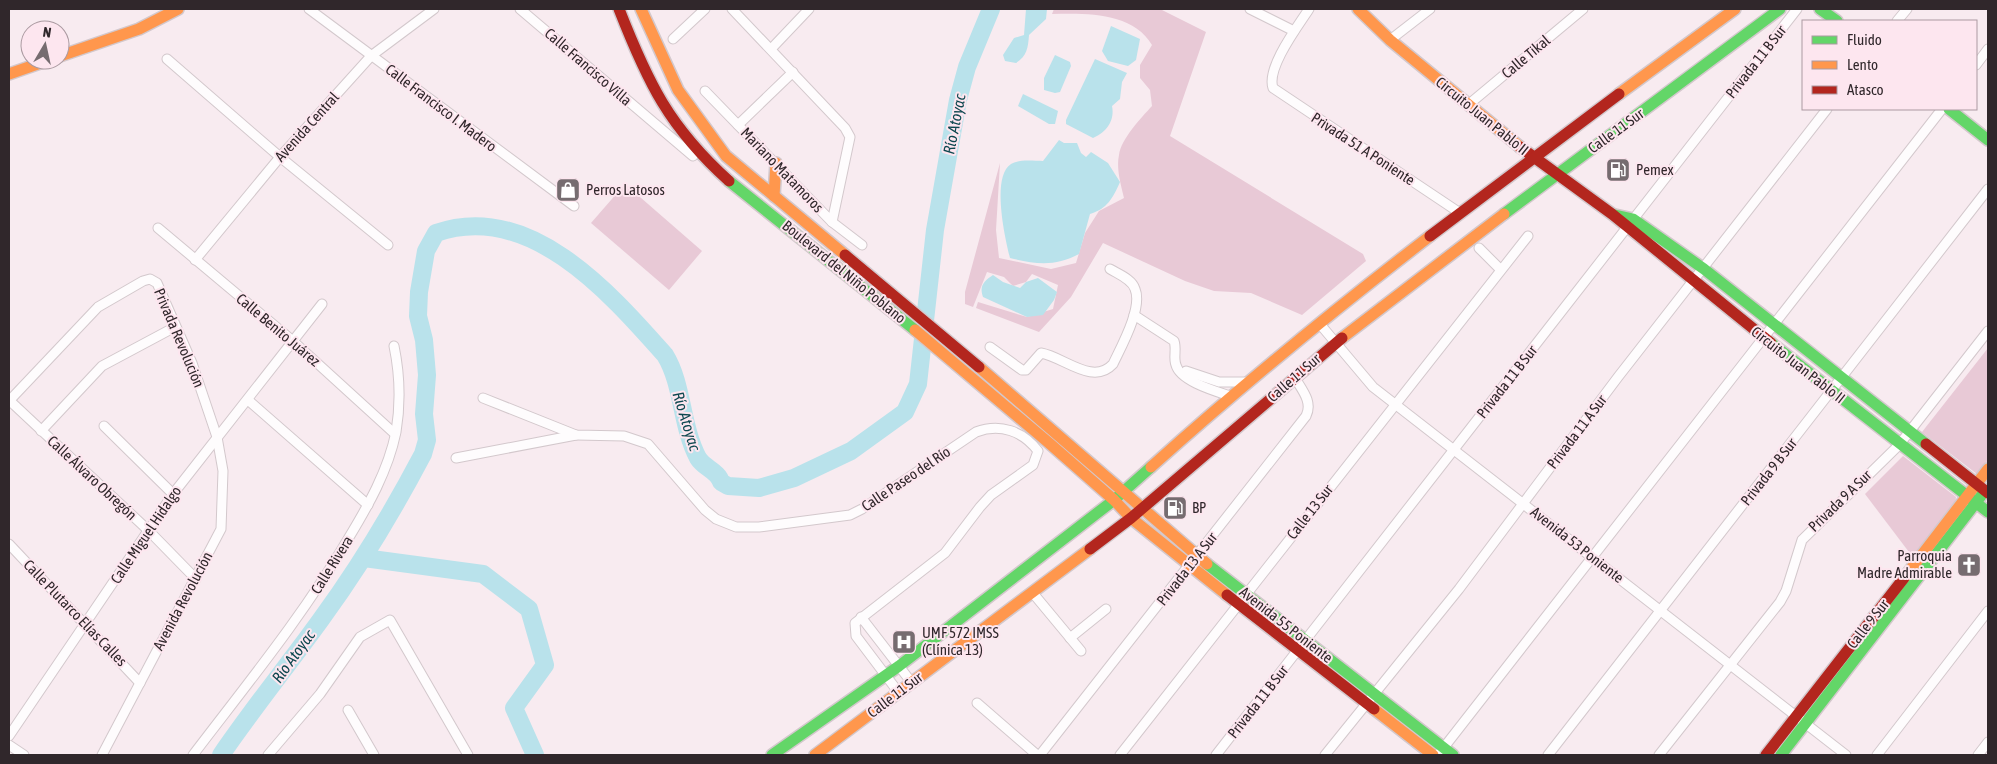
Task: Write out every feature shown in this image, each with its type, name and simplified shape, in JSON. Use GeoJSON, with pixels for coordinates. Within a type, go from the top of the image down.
{"type":"FeatureCollection","features":[{"type":"Feature","properties":{"kind":"main road","name":"Boulevard del Niño Poblano"},"geometry":{"type":"LineString","coordinates":[[618,9],[644,72],[660,101],[679,128],[733,183],[870,294],[981,375],[1124,490]]}},
{"type":"Feature","properties":{"kind":"main road","name":"Boulevard del Niño Poblano"},"geometry":{"type":"LineString","coordinates":[[641,9],[678,90],[726,156],[879,284],[981,375],[1114,500]]}},
{"type":"Feature","properties":{"kind":"main road","name":"Circuito Juan Pablo II"},"geometry":{"type":"LineString","coordinates":[[1358,9],[1390,40],[1555,174],[1612,214],[1631,223],[1704,269],[1910,433],[1984,489]]}},
{"type":"Feature","properties":{"kind":"main road","name":"Calle 11 Sur"},"geometry":{"type":"LineString","coordinates":[[772,755],[899,666],[1114,500],[1246,382],[1319,323],[1533,157],[1735,9]]}},
{"type":"Feature","properties":{"kind":"main road"},"geometry":{"type":"LineString","coordinates":[[1820,9],[1835,20]]}},
{"type":"Feature","properties":{"kind":"main road"},"geometry":{"type":"LineString","coordinates":[[70,53],[138,29],[175,10]]}},
{"type":"Feature","properties":{"kind":"main road","name":"Calle 11 Sur"},"geometry":{"type":"LineString","coordinates":[[815,755],[1131,518],[1335,344],[1555,174],[1604,141],[1775,12]]}},
{"type":"Feature","properties":{"kind":"main road"},"geometry":{"type":"LineString","coordinates":[[1950,110],[1988,140]]}},
{"type":"Feature","properties":{"kind":"main road"},"geometry":{"type":"LineString","coordinates":[[774,196],[776,163]]}},
{"type":"Feature","properties":{"kind":"main road","name":"Circuito Juan Pablo II"},"geometry":{"type":"LineString","coordinates":[[1631,223],[1694,282],[1899,445],[1988,512]]}},
{"type":"Feature","properties":{"kind":"main road","name":"Calle 9 Sur"},"geometry":{"type":"LineString","coordinates":[[1766,755],[1972,499],[1984,489],[1988,469]]}},
{"type":"Feature","properties":{"kind":"main road","name":"Avenida 55 Poniente"},"geometry":{"type":"LineString","coordinates":[[1124,490],[1141,509],[1197,556],[1305,641],[1433,755]]}},
{"type":"Feature","properties":{"kind":"main road","name":"Calle 9 Sur"},"geometry":{"type":"LineString","coordinates":[[1781,755],[1972,499]]}},
{"type":"Feature","properties":{"kind":"main road","name":"Avenida 55 Poniente"},"geometry":{"type":"LineString","coordinates":[[1114,500],[1131,518],[1189,566],[1298,650],[1370,699],[1440,752],[1453,755]]}},
{"type":"Feature","properties":{"kind":"street","name":"Calle Francisco I. Madero"},"geometry":{"type":"LineString","coordinates":[[309,9],[574,206]]}},
{"type":"Feature","properties":{"kind":"street","name":"Avenida Central"},"geometry":{"type":"LineString","coordinates":[[195,260],[280,157],[371,56],[434,9]]}},
{"type":"Feature","properties":{"kind":"street","name":"Calle Francisco Villa"},"geometry":{"type":"LineString","coordinates":[[520,9],[693,156]]}},
{"type":"Feature","properties":{"kind":"street"},"geometry":{"type":"LineString","coordinates":[[674,39],[705,9]]}},
{"type":"Feature","properties":{"kind":"street"},"geometry":{"type":"LineString","coordinates":[[732,9],[794,72],[845,128],[850,137],[832,222]]}},
{"type":"Feature","properties":{"kind":"street"},"geometry":{"type":"LineString","coordinates":[[771,49],[809,9]]}},
{"type":"Feature","properties":{"kind":"street"},"geometry":{"type":"LineString","coordinates":[[1250,9],[1294,31],[1310,9]]}},
{"type":"Feature","properties":{"kind":"street"},"geometry":{"type":"LineString","coordinates":[[1390,40],[1430,9]]}},
{"type":"Feature","properties":{"kind":"street","name":"Calle Tikal"},"geometry":{"type":"LineString","coordinates":[[1468,105],[1584,9]]}},
{"type":"Feature","properties":{"kind":"street","name":"Privada 11 B Sur"},"geometry":{"type":"LineString","coordinates":[[1216,755],[1798,9]]}},
{"type":"Feature","properties":{"kind":"street"},"geometry":{"type":"LineString","coordinates":[[1898,20],[1907,9]]}},
{"type":"Feature","properties":{"kind":"street"},"geometry":{"type":"LineString","coordinates":[[1775,12],[1784,26]]}},
{"type":"Feature","properties":{"kind":"street","name":"Privada 51 A Poniente"},"geometry":{"type":"LineString","coordinates":[[1294,31],[1273,72],[1271,81],[1273,88],[1279,94],[1460,213]]}},
{"type":"Feature","properties":{"kind":"street"},"geometry":{"type":"LineString","coordinates":[[1977,64],[1988,49]]}},
{"type":"Feature","properties":{"kind":"street"},"geometry":{"type":"LineString","coordinates":[[167,59],[280,157],[388,245]]}},
{"type":"Feature","properties":{"kind":"street"},"geometry":{"type":"LineString","coordinates":[[738,124],[794,72]]}},
{"type":"Feature","properties":{"kind":"street","name":"Mariano Matamoros"},"geometry":{"type":"LineString","coordinates":[[705,91],[832,222],[862,245]]}},
{"type":"Feature","properties":{"kind":"street","name":"Privada 11 A Sur"},"geometry":{"type":"LineString","coordinates":[[1325,755],[1524,504],[1618,377],[1694,282],[1826,110]]}},
{"type":"Feature","properties":{"kind":"street"},"geometry":{"type":"LineString","coordinates":[[1440,752],[1941,110]]}},
{"type":"Feature","properties":{"kind":"street","name":"Privada 9 B Sur"},"geometry":{"type":"LineString","coordinates":[[1548,755],[1988,189]]}},
{"type":"Feature","properties":{"kind":"street","name":"Calle Benito Juárez"},"geometry":{"type":"LineString","coordinates":[[158,228],[294,342],[395,434]]}},
{"type":"Feature","properties":{"kind":"street","name":"Calle 13 Sur"},"geometry":{"type":"LineString","coordinates":[[1120,755],[1237,603],[1528,236]]}},
{"type":"Feature","properties":{"kind":"street"},"geometry":{"type":"LineString","coordinates":[[1479,248],[1500,269]]}},
{"type":"Feature","properties":{"kind":"street"},"geometry":{"type":"LineString","coordinates":[[990,347],[1022,370],[1026,370],[1041,353],[1099,374],[1108,370],[1113,364],[1134,316],[1135,289],[1130,281],[1110,269]]}},
{"type":"Feature","properties":{"kind":"street","name":"Privada Revolución"},"geometry":{"type":"LineString","coordinates":[[9,401],[98,307],[143,281],[150,279],[157,283],[192,363],[217,436]]}},
{"type":"Feature","properties":{"kind":"street","name":"Calle Miguel Hidalgo"},"geometry":{"type":"LineString","coordinates":[[9,736],[149,532],[172,494],[294,342],[322,304]]}},
{"type":"Feature","properties":{"kind":"street"},"geometry":{"type":"LineString","coordinates":[[1134,316],[1174,341],[1176,366],[1183,375],[1230,396]]}},
{"type":"Feature","properties":{"kind":"street","name":"Avenida 53 Poniente"},"geometry":{"type":"LineString","coordinates":[[1319,323],[1362,378],[1846,755]]}},
{"type":"Feature","properties":{"kind":"street"},"geometry":{"type":"LineString","coordinates":[[41,431],[102,366],[175,327]]}},
{"type":"Feature","properties":{"kind":"street","name":"Privada 9 A Sur"},"geometry":{"type":"LineString","coordinates":[[1659,755],[1729,664],[1780,602],[1786,590],[1802,540],[1910,433],[1988,331]]}},
{"type":"Feature","properties":{"kind":"street","name":"Calle Rivera"},"geometry":{"type":"LineString","coordinates":[[193,755],[310,602],[368,506],[386,466],[400,406],[400,376],[394,346]]}},
{"type":"Feature","properties":{"kind":"street"},"geometry":{"type":"LineString","coordinates":[[1176,366],[1212,380],[1246,382]]}},
{"type":"Feature","properties":{"kind":"street","name":"Privada 13 A Sur"},"geometry":{"type":"LineString","coordinates":[[1038,755],[1306,416],[1309,405],[1308,400],[1295,378]]}},
{"type":"Feature","properties":{"kind":"street"},"geometry":{"type":"LineString","coordinates":[[483,398],[576,435]]}},
{"type":"Feature","properties":{"kind":"street"},"geometry":{"type":"LineString","coordinates":[[248,400],[368,506]]}},
{"type":"Feature","properties":{"kind":"street","name":"Calle Álvaro Obregón"},"geometry":{"type":"LineString","coordinates":[[9,401],[149,532],[196,579]]}},
{"type":"Feature","properties":{"kind":"street"},"geometry":{"type":"LineString","coordinates":[[104,426],[172,494]]}},
{"type":"Feature","properties":{"kind":"street","name":"Calle Paseo del Río"},"geometry":{"type":"LineString","coordinates":[[576,435],[624,436],[648,444],[710,515],[736,527],[751,527],[850,515],[862,509],[976,432],[988,427],[1000,427],[1010,430],[1033,444],[1038,451],[1033,464],[991,495],[946,553],[861,617]]}},
{"type":"Feature","properties":{"kind":"street"},"geometry":{"type":"LineString","coordinates":[[456,458],[576,435]]}},
{"type":"Feature","properties":{"kind":"street","name":"Avenida Revolución"},"geometry":{"type":"LineString","coordinates":[[102,755],[221,529],[223,471],[217,436]]}},
{"type":"Feature","properties":{"kind":"street","name":"Calle Plutarco Elías Calles"},"geometry":{"type":"LineString","coordinates":[[9,544],[140,682]]}},
{"type":"Feature","properties":{"kind":"street"},"geometry":{"type":"LineString","coordinates":[[1032,592],[1081,652]]}},
{"type":"Feature","properties":{"kind":"street"},"geometry":{"type":"LineString","coordinates":[[1070,638],[1106,609]]}},
{"type":"Feature","properties":{"kind":"street"},"geometry":{"type":"LineString","coordinates":[[1877,755],[1988,611]]}},
{"type":"Feature","properties":{"kind":"street"},"geometry":{"type":"LineString","coordinates":[[899,692],[856,636],[855,623],[861,617],[912,683]]}},
{"type":"Feature","properties":{"kind":"street"},"geometry":{"type":"LineString","coordinates":[[271,754],[320,694],[360,637],[370,629],[390,620],[468,755]]}},
{"type":"Feature","properties":{"kind":"street"},"geometry":{"type":"LineString","coordinates":[[977,703],[1038,755]]}},
{"type":"Feature","properties":{"kind":"street"},"geometry":{"type":"LineString","coordinates":[[348,710],[374,755]]}},
{"type":"Feature","properties":{"kind":"street"},"geometry":{"type":"LineString","coordinates":[[1978,755],[1988,742]]}},
{"type":"Feature","properties":{"kind":"street"},"geometry":{"type":"LineString","coordinates":[[9,745],[24,755]]}},
{"type":"Feature","properties":{"kind":"shaded area"},"geometry":{"type":"Polygon","coordinates":[[[1054,9],[1160,9],[1206,32],[1170,136],[1363,254],[1366,261],[1302,315],[1251,293],[1214,291],[1185,281],[1103,243],[1071,297],[1039,332],[976,308],[978,302],[1027,317],[1053,309],[1058,285],[1032,274],[1026,282],[1013,286],[1004,277],[987,272],[973,307],[965,304],[965,292],[1000,163],[996,230],[999,258],[1051,269],[1076,263],[1085,233],[1099,211],[1124,198],[1118,171],[1118,160],[1123,142],[1152,106],[1150,90],[1140,78],[1140,65],[1152,45],[1144,34],[1121,20],[1094,15],[1052,14],[1054,9]]]}},
{"type":"Feature","properties":{"kind":"shaded area"},"geometry":{"type":"Polygon","coordinates":[[[625,184],[702,251],[669,290],[591,223],[625,184]]]}},
{"type":"Feature","properties":{"kind":"shaded area"},"geometry":{"type":"Polygon","coordinates":[[[1988,348],[1988,460],[1977,474],[1922,432],[1988,348]]]}},
{"type":"Feature","properties":{"kind":"shaded area"},"geometry":{"type":"Polygon","coordinates":[[[1903,456],[1956,497],[1955,506],[1915,560],[1865,494],[1903,456]]]}},
{"type":"Feature","properties":{"kind":"water"},"geometry":{"type":"Polygon","coordinates":[[[1026,9],[1047,9],[1046,19],[1029,35],[1023,58],[1016,63],[1005,61],[1003,55],[1014,38],[1024,35],[1026,9]]]}},
{"type":"Feature","properties":{"kind":"water"},"geometry":{"type":"Polygon","coordinates":[[[1111,26],[1140,39],[1136,60],[1128,66],[1108,61],[1102,51],[1111,26]]]}},
{"type":"Feature","properties":{"kind":"water"},"geometry":{"type":"Polygon","coordinates":[[[1055,55],[1070,62],[1071,66],[1060,92],[1055,93],[1044,90],[1044,78],[1055,55]]]}},
{"type":"Feature","properties":{"kind":"water"},"geometry":{"type":"Polygon","coordinates":[[[1095,59],[1127,73],[1122,82],[1120,99],[1112,106],[1113,111],[1109,125],[1093,138],[1066,124],[1066,120],[1095,59]]]}},
{"type":"Feature","properties":{"kind":"water"},"geometry":{"type":"Polygon","coordinates":[[[1023,94],[1058,111],[1055,124],[1049,124],[1018,106],[1023,94]]]}},
{"type":"Feature","properties":{"kind":"water"},"geometry":{"type":"Polygon","coordinates":[[[1059,140],[1064,143],[1077,143],[1081,153],[1086,157],[1091,152],[1108,163],[1120,182],[1109,202],[1101,209],[1090,214],[1079,254],[1053,263],[1028,262],[1010,258],[1001,208],[1002,181],[1005,171],[1011,164],[1018,161],[1043,161],[1059,140]]]}},
{"type":"Feature","properties":{"kind":"water"},"geometry":{"type":"Polygon","coordinates":[[[993,275],[1003,282],[1020,288],[1026,282],[1038,278],[1057,292],[1054,300],[1043,315],[1027,317],[983,297],[983,284],[993,275]]]}},
{"type":"Feature","properties":{"kind":"waterway","name":"Río Atoyac"},"geometry":{"type":"LineString","coordinates":[[221,755],[350,578],[388,517],[423,454],[427,440],[424,414],[427,375],[424,340],[418,316],[419,292],[426,251],[436,233],[470,226],[503,229],[535,241],[565,258],[593,280],[665,355],[675,379],[692,446],[698,458],[717,475],[721,482],[728,486],[759,488],[794,478],[851,451],[905,412],[918,384],[935,230],[958,100],[967,67],[991,9]]}},
{"type":"Feature","properties":{"kind":"waterway","name":"Río Atoyac"},"geometry":{"type":"LineString","coordinates":[[364,558],[483,574],[529,609],[545,665],[514,708],[535,755]]}},
{"type":"Feature","properties":{"kind":"traffic: fast"},"geometry":{"type":"LineString","coordinates":[[1504,214],[1780,9]]}},
{"type":"Feature","properties":{"kind":"traffic: fast"},"geometry":{"type":"LineString","coordinates":[[1820,9],[1836,20]]}},
{"type":"Feature","properties":{"kind":"traffic: fast"},"geometry":{"type":"LineString","coordinates":[[1950,110],[1988,140]]}},
{"type":"Feature","properties":{"kind":"traffic: fast"},"geometry":{"type":"LineString","coordinates":[[729,181],[915,330]]}},
{"type":"Feature","properties":{"kind":"traffic: fast"},"geometry":{"type":"LineString","coordinates":[[1615,215],[1633,219],[1704,269],[1926,444]]}},
{"type":"Feature","properties":{"kind":"traffic: fast"},"geometry":{"type":"LineString","coordinates":[[1771,343],[1988,512]]}},
{"type":"Feature","properties":{"kind":"traffic: fast"},"geometry":{"type":"LineString","coordinates":[[772,755],[899,666],[1114,500],[1151,467]]}},
{"type":"Feature","properties":{"kind":"traffic: fast"},"geometry":{"type":"LineString","coordinates":[[1781,755],[1981,496]]}},
{"type":"Feature","properties":{"kind":"traffic: fast"},"geometry":{"type":"LineString","coordinates":[[1207,564],[1453,755]]}},
{"type":"Feature","properties":{"kind":"traffic: slow"},"geometry":{"type":"LineString","coordinates":[[70,53],[139,29],[178,9]]}},
{"type":"Feature","properties":{"kind":"traffic: slow"},"geometry":{"type":"LineString","coordinates":[[641,9],[678,90],[726,156],[845,255]]}},
{"type":"Feature","properties":{"kind":"traffic: slow"},"geometry":{"type":"LineString","coordinates":[[1358,9],[1390,40],[1520,147]]}},
{"type":"Feature","properties":{"kind":"traffic: slow"},"geometry":{"type":"LineString","coordinates":[[1619,94],[1735,9]]}},
{"type":"Feature","properties":{"kind":"traffic: slow"},"geometry":{"type":"LineString","coordinates":[[9,74],[20,70]]}},
{"type":"Feature","properties":{"kind":"traffic: slow"},"geometry":{"type":"LineString","coordinates":[[774,196],[776,163]]}},
{"type":"Feature","properties":{"kind":"traffic: slow"},"geometry":{"type":"LineString","coordinates":[[1342,338],[1504,214]]}},
{"type":"Feature","properties":{"kind":"traffic: slow"},"geometry":{"type":"LineString","coordinates":[[1151,467],[1288,349],[1430,236]]}},
{"type":"Feature","properties":{"kind":"traffic: slow"},"geometry":{"type":"LineString","coordinates":[[915,330],[1049,443],[1114,500],[1131,518],[1227,595]]}},
{"type":"Feature","properties":{"kind":"traffic: slow"},"geometry":{"type":"LineString","coordinates":[[979,367],[1207,564]]}},
{"type":"Feature","properties":{"kind":"traffic: slow"},"geometry":{"type":"LineString","coordinates":[[1904,578],[1988,469]]}},
{"type":"Feature","properties":{"kind":"traffic: slow"},"geometry":{"type":"LineString","coordinates":[[815,755],[1090,549]]}},
{"type":"Feature","properties":{"kind":"traffic: slow"},"geometry":{"type":"LineString","coordinates":[[1374,709],[1433,755]]}},
{"type":"Feature","properties":{"kind":"traffic: jam"},"geometry":{"type":"LineString","coordinates":[[619,9],[640,60],[662,102],[691,142],[729,181]]}},
{"type":"Feature","properties":{"kind":"traffic: jam"},"geometry":{"type":"LineString","coordinates":[[1430,236],[1619,94]]}},
{"type":"Feature","properties":{"kind":"traffic: jam"},"geometry":{"type":"LineString","coordinates":[[1520,147],[1612,214],[1771,343]]}},
{"type":"Feature","properties":{"kind":"traffic: jam"},"geometry":{"type":"LineString","coordinates":[[845,255],[979,367]]}},
{"type":"Feature","properties":{"kind":"traffic: jam"},"geometry":{"type":"LineString","coordinates":[[1090,549],[1131,518],[1342,338]]}},
{"type":"Feature","properties":{"kind":"traffic: jam"},"geometry":{"type":"LineString","coordinates":[[1926,444],[1988,493]]}},
{"type":"Feature","properties":{"kind":"traffic: jam"},"geometry":{"type":"LineString","coordinates":[[1766,755],[1904,578]]}},
{"type":"Feature","properties":{"kind":"traffic: jam"},"geometry":{"type":"LineString","coordinates":[[1227,595],[1374,709]]}},
{"type":"Feature","properties":{"kind":"place","name":"Pemex"},"geometry":{"type":"Point","coordinates":[1618,170]}},
{"type":"Feature","properties":{"kind":"place","name":"Perros Latosos"},"geometry":{"type":"Point","coordinates":[568,190]}},
{"type":"Feature","properties":{"kind":"place","name":"BP"},"geometry":{"type":"Point","coordinates":[1175,508]}},
{"type":"Feature","properties":{"kind":"place","name":"Parroquia Madre Admirable"},"geometry":{"type":"Point","coordinates":[1969,565]}},
{"type":"Feature","properties":{"kind":"place","name":"UMF 572 IMSS (Clínica 13)"},"geometry":{"type":"Point","coordinates":[904,642]}}]}
